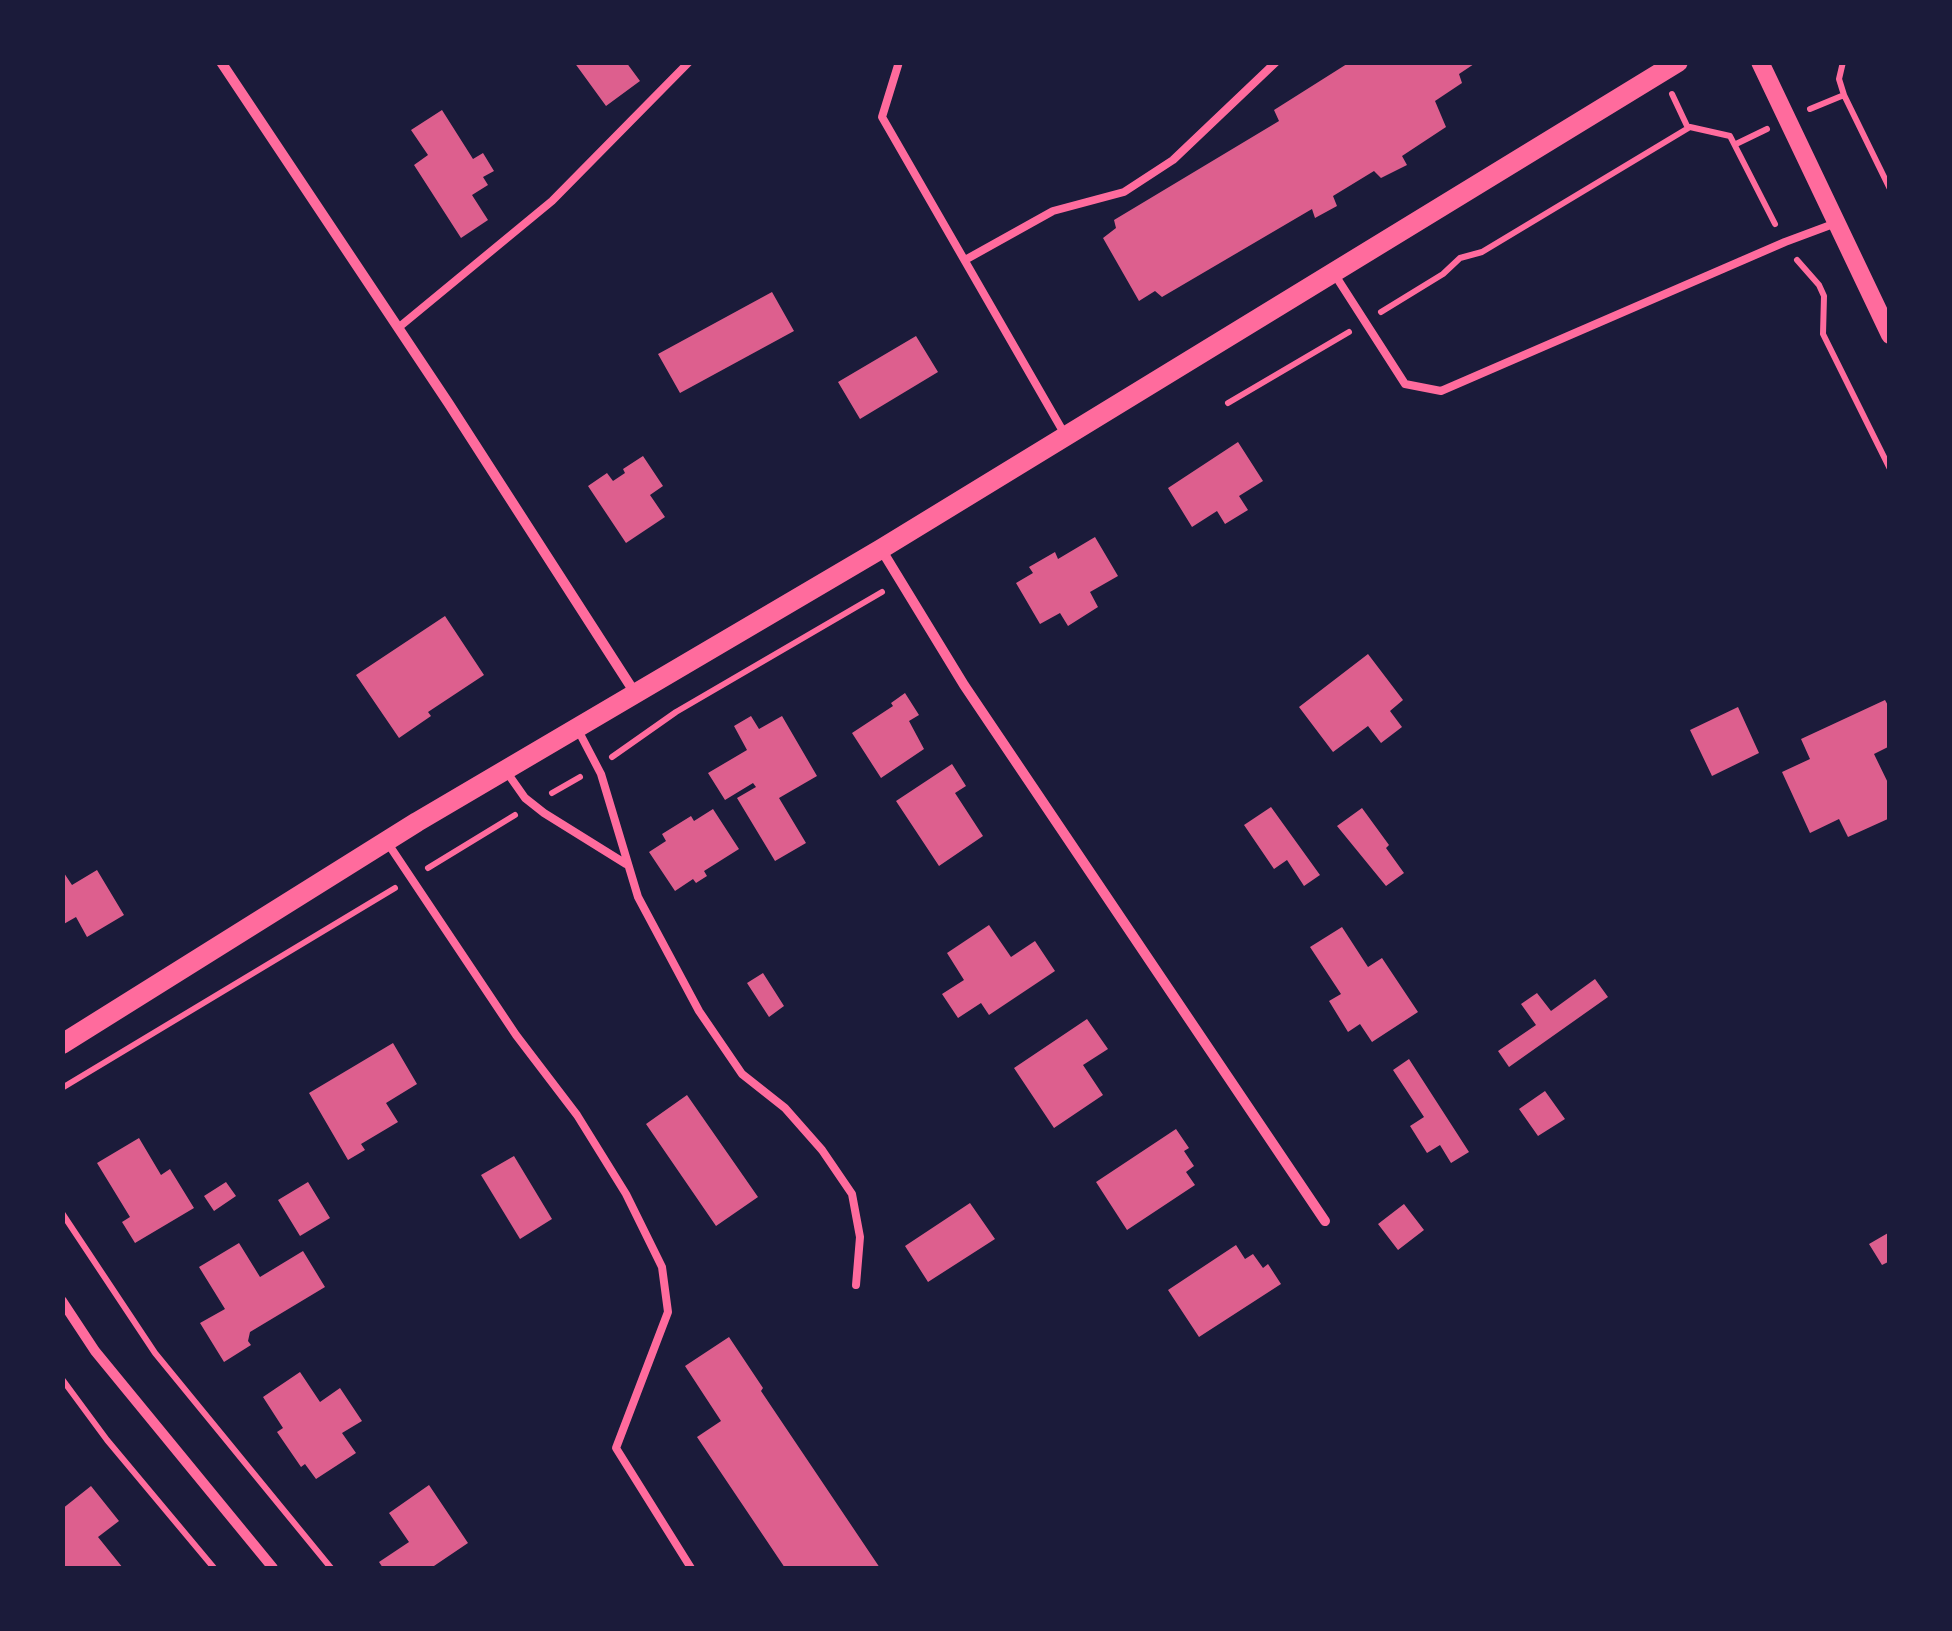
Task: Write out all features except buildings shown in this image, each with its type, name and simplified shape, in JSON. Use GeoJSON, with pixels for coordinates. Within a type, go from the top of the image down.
{"type":"FeatureCollection","features":[{"type":"Feature","properties":{"kind":"main road"},"geometry":{"type":"LineString","coordinates":[[62,1044],[386,842],[637,696],[1678,62]]}},
{"type":"Feature","properties":{"kind":"street"},"geometry":{"type":"LineString","coordinates":[[221,62],[637,696]]}},
{"type":"Feature","properties":{"kind":"street"},"geometry":{"type":"LineString","coordinates":[[1760,62],[1890,335]]}},
{"type":"Feature","properties":{"kind":"street"},"geometry":{"type":"LineString","coordinates":[[880,549],[964,685],[1325,1221]]}},
{"type":"Feature","properties":{"kind":"street"},"geometry":{"type":"LineString","coordinates":[[62,1301],[95,1350],[273,1568]]}},
{"type":"Feature","properties":{"kind":"lane"},"geometry":{"type":"LineString","coordinates":[[398,328],[552,201],[689,62]]}},
{"type":"Feature","properties":{"kind":"lane"},"geometry":{"type":"LineString","coordinates":[[899,62],[882,117],[1066,436]]}},
{"type":"Feature","properties":{"kind":"lane"},"geometry":{"type":"LineString","coordinates":[[966,260],[1053,211],[1124,192],[1174,160],[1276,62]]}},
{"type":"Feature","properties":{"kind":"lane"},"geometry":{"type":"LineString","coordinates":[[1334,272],[1405,384],[1441,391],[1836,223]]}},
{"type":"Feature","properties":{"kind":"lane"},"geometry":{"type":"LineString","coordinates":[[578,730],[597,766],[638,896],[716,1039],[742,1074],[785,1108],[822,1150],[852,1194],[860,1237],[856,1285]]}},
{"type":"Feature","properties":{"kind":"lane"},"geometry":{"type":"LineString","coordinates":[[506,771],[525,798],[626,864]]}},
{"type":"Feature","properties":{"kind":"lane"},"geometry":{"type":"LineString","coordinates":[[386,842],[516,1035],[577,1115],[626,1194],[662,1267],[668,1312],[616,1448],[691,1568]]}},
{"type":"Feature","properties":{"kind":"path"},"geometry":{"type":"LineString","coordinates":[[1844,95],[1890,189]]}},
{"type":"Feature","properties":{"kind":"path"},"geometry":{"type":"LineString","coordinates":[[1228,403],[1444,274],[1460,258],[1482,252],[1690,127],[1730,136],[1795,259],[1819,284],[1824,296],[1824,334],[1890,469]]}},
{"type":"Feature","properties":{"kind":"path"},"geometry":{"type":"LineString","coordinates":[[62,1088],[640,740],[676,712],[900,582]]}},
{"type":"Feature","properties":{"kind":"path"},"geometry":{"type":"LineString","coordinates":[[62,1213],[154,1352],[331,1568]]}},
{"type":"Feature","properties":{"kind":"path"},"geometry":{"type":"LineString","coordinates":[[62,1379],[214,1568]]}}]}
